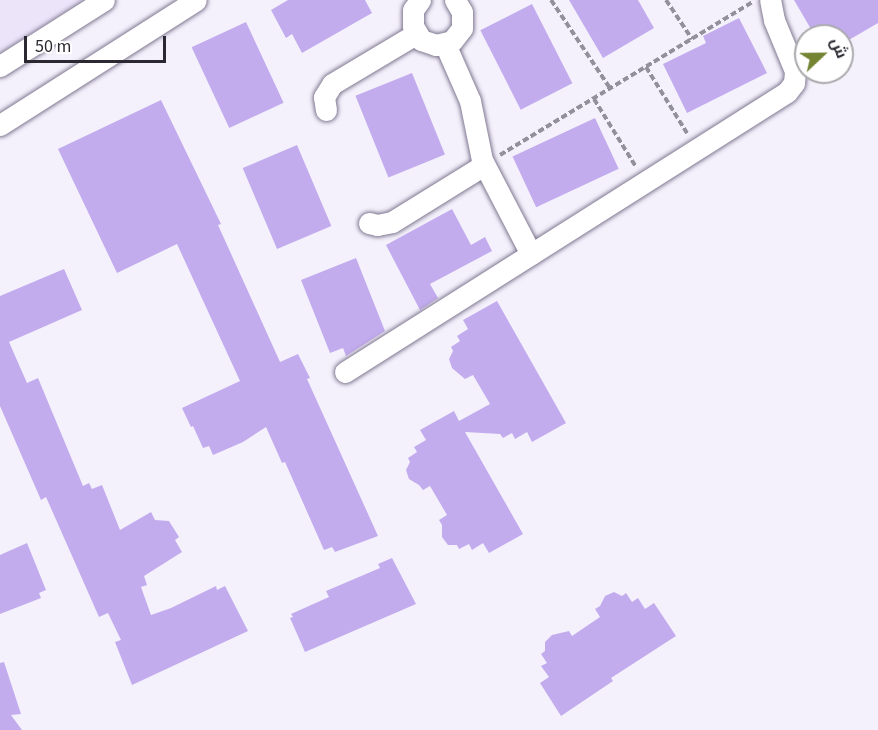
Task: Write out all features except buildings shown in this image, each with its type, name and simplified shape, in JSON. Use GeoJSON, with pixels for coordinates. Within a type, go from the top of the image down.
{"type":"FeatureCollection","features":[{"type":"Feature","properties":{"kind":"street"},"geometry":{"type":"LineString","coordinates":[[0,66],[104,0]]}},
{"type":"Feature","properties":{"kind":"street"},"geometry":{"type":"LineString","coordinates":[[0,125],[196,0]]}},
{"type":"Feature","properties":{"kind":"street"},"geometry":{"type":"LineString","coordinates":[[345,372],[787,92],[794,83],[795,71],[774,21],[770,0]]}},
{"type":"Feature","properties":{"kind":"street"},"geometry":{"type":"LineString","coordinates":[[414,3],[412,26],[416,33],[428,44],[445,44],[452,41],[462,28],[460,2]]}},
{"type":"Feature","properties":{"kind":"street"},"geometry":{"type":"LineString","coordinates":[[326,110],[324,97],[332,84],[416,33]]}},
{"type":"Feature","properties":{"kind":"street"},"geometry":{"type":"LineString","coordinates":[[445,44],[470,100],[478,148],[484,165],[531,254]]}},
{"type":"Feature","properties":{"kind":"street"},"geometry":{"type":"LineString","coordinates":[[369,223],[377,225],[392,222],[484,165]]}},
{"type":"Feature","properties":{"kind":"path"},"geometry":{"type":"LineString","coordinates":[[551,0],[610,88]]}},
{"type":"Feature","properties":{"kind":"path"},"geometry":{"type":"LineString","coordinates":[[666,0],[692,39]]}},
{"type":"Feature","properties":{"kind":"path"},"geometry":{"type":"LineString","coordinates":[[484,165],[756,0]]}},
{"type":"Feature","properties":{"kind":"path"},"geometry":{"type":"LineString","coordinates":[[645,67],[697,149]]}},
{"type":"Feature","properties":{"kind":"path"},"geometry":{"type":"LineString","coordinates":[[594,99],[645,182]]}},
{"type":"Feature","properties":{"kind":"shaded area"},"geometry":{"type":"Polygon","coordinates":[[[0,0],[83,0],[0,53],[0,0]]]}}]}
